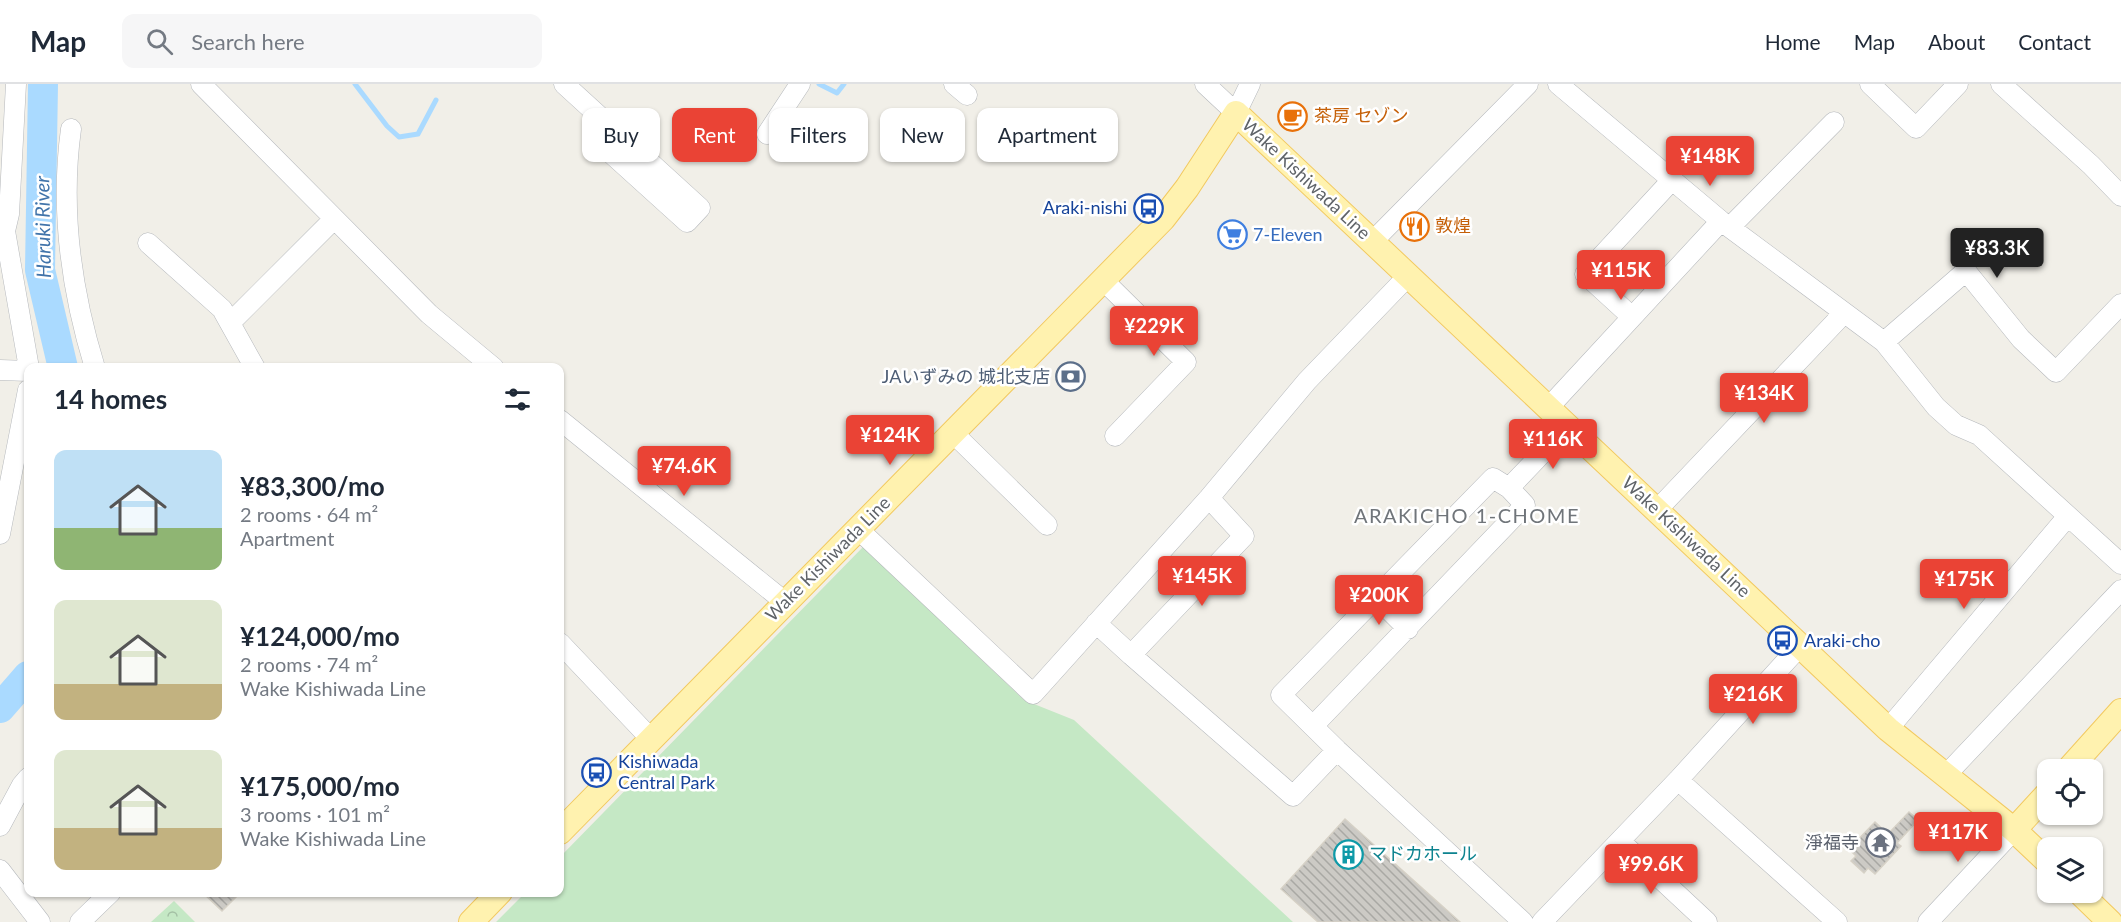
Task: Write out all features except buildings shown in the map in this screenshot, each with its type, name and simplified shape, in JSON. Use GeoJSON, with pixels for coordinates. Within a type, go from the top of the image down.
{"type":"FeatureCollection","features":[{"type":"Feature","properties":{"kind":"main road","name":"Wake Kishiwada Line"},"geometry":{"type":"LineString","coordinates":[[564,828],[1163,219],[1236,113],[1888,729],[2014,830],[2037,852]]}},
{"type":"Feature","properties":{"kind":"main road"},"geometry":{"type":"LineString","coordinates":[[2078,759],[2121,711]]}},
{"type":"Feature","properties":{"kind":"main road"},"geometry":{"type":"LineString","coordinates":[[2014,830],[2037,805]]}},
{"type":"Feature","properties":{"kind":"main road"},"geometry":{"type":"LineString","coordinates":[[471,922],[495,897]]}},
{"type":"Feature","properties":{"kind":"main road"},"geometry":{"type":"LineString","coordinates":[[2090,903],[2110,922]]}},
{"type":"Feature","properties":{"kind":"street"},"geometry":{"type":"LineString","coordinates":[[16,84],[9,214],[2,231],[28,363]]}},
{"type":"Feature","properties":{"kind":"street"},"geometry":{"type":"LineString","coordinates":[[201,84],[333,220],[480,363]]}},
{"type":"Feature","properties":{"kind":"street"},"geometry":{"type":"LineString","coordinates":[[564,84],[590,108]]}},
{"type":"Feature","properties":{"kind":"street"},"geometry":{"type":"LineString","coordinates":[[767,134],[800,84]]}},
{"type":"Feature","properties":{"kind":"street"},"geometry":{"type":"LineString","coordinates":[[1205,84],[1236,113],[1250,84]]}},
{"type":"Feature","properties":{"kind":"street"},"geometry":{"type":"LineString","coordinates":[[1373,241],[1528,84]]}},
{"type":"Feature","properties":{"kind":"street"},"geometry":{"type":"LineString","coordinates":[[1558,84],[1725,224],[1884,342],[1936,407],[1956,425],[1979,435],[2121,564]]}},
{"type":"Feature","properties":{"kind":"street"},"geometry":{"type":"LineString","coordinates":[[1870,84],[1916,128],[1958,84]]}},
{"type":"Feature","properties":{"kind":"street"},"geometry":{"type":"LineString","coordinates":[[2001,84],[2091,165],[2121,196]]}},
{"type":"Feature","properties":{"kind":"street"},"geometry":{"type":"LineString","coordinates":[[1549,407],[1632,317],[1725,224],[1834,122]]}},
{"type":"Feature","properties":{"kind":"street"},"geometry":{"type":"LineString","coordinates":[[606,123],[700,208],[687,222],[593,137],[606,123]]}},
{"type":"Feature","properties":{"kind":"street"},"geometry":{"type":"LineString","coordinates":[[71,129],[66,166],[69,246],[94,363]]}},
{"type":"Feature","properties":{"kind":"street"},"geometry":{"type":"LineString","coordinates":[[1632,317],[1585,274],[1672,180]]}},
{"type":"Feature","properties":{"kind":"street"},"geometry":{"type":"LineString","coordinates":[[230,323],[333,220]]}},
{"type":"Feature","properties":{"kind":"street"},"geometry":{"type":"LineString","coordinates":[[148,243],[222,309],[252,363]]}},
{"type":"Feature","properties":{"kind":"street"},"geometry":{"type":"LineString","coordinates":[[1884,342],[1966,271],[2021,339],[2056,372],[2121,304]]}},
{"type":"Feature","properties":{"kind":"street"},"geometry":{"type":"LineString","coordinates":[[858,529],[1033,694],[1209,498],[1306,381],[1409,275]]}},
{"type":"Feature","properties":{"kind":"street"},"geometry":{"type":"LineString","coordinates":[[1103,280],[1186,362],[1114,436]]}},
{"type":"Feature","properties":{"kind":"street"},"geometry":{"type":"LineString","coordinates":[[1657,510],[1844,313]]}},
{"type":"Feature","properties":{"kind":"street"},"geometry":{"type":"LineString","coordinates":[[0,370],[24,369]]}},
{"type":"Feature","properties":{"kind":"street"},"geometry":{"type":"LineString","coordinates":[[0,534],[24,411]]}},
{"type":"Feature","properties":{"kind":"street"},"geometry":{"type":"LineString","coordinates":[[564,423],[785,602]]}},
{"type":"Feature","properties":{"kind":"street"},"geometry":{"type":"LineString","coordinates":[[1509,488],[1568,426]]}},
{"type":"Feature","properties":{"kind":"street"},"geometry":{"type":"LineString","coordinates":[[952,433],[1047,525]]}},
{"type":"Feature","properties":{"kind":"street"},"geometry":{"type":"LineString","coordinates":[[1313,726],[1525,505],[1509,488],[1493,478],[1281,695],[1313,726],[1338,750],[1522,922]]}},
{"type":"Feature","properties":{"kind":"street"},"geometry":{"type":"LineString","coordinates":[[1131,654],[1244,536],[1209,498]]}},
{"type":"Feature","properties":{"kind":"street"},"geometry":{"type":"LineString","coordinates":[[1888,729],[2068,516]]}},
{"type":"Feature","properties":{"kind":"street"},"geometry":{"type":"LineString","coordinates":[[1945,776],[2121,590]]}},
{"type":"Feature","properties":{"kind":"street"},"geometry":{"type":"LineString","coordinates":[[1376,597],[1408,629]]}},
{"type":"Feature","properties":{"kind":"street"},"geometry":{"type":"LineString","coordinates":[[1096,623],[1293,796],[1338,750]]}},
{"type":"Feature","properties":{"kind":"street"},"geometry":{"type":"LineString","coordinates":[[1542,922],[1678,780],[1800,646]]}},
{"type":"Feature","properties":{"kind":"street"},"geometry":{"type":"LineString","coordinates":[[564,647],[651,739]]}},
{"type":"Feature","properties":{"kind":"street"},"geometry":{"type":"LineString","coordinates":[[1678,780],[1837,922]]}},
{"type":"Feature","properties":{"kind":"street"},"geometry":{"type":"LineString","coordinates":[[0,826],[24,789]]}},
{"type":"Feature","properties":{"kind":"street"},"geometry":{"type":"LineString","coordinates":[[1929,922],[2014,830]]}},
{"type":"Feature","properties":{"kind":"street"},"geometry":{"type":"LineString","coordinates":[[1620,841],[1707,922]]}},
{"type":"Feature","properties":{"kind":"street"},"geometry":{"type":"LineString","coordinates":[[0,870],[40,922]]}},
{"type":"Feature","properties":{"kind":"street"},"geometry":{"type":"LineString","coordinates":[[80,922],[109,897]]}},
{"type":"Feature","properties":{"kind":"green space"},"geometry":{"type":"Polygon","coordinates":[[[863,547],[1024,700],[1074,720],[1293,922],[496,922],[521,897],[564,897],[564,853],[863,547]]]}},
{"type":"Feature","properties":{"kind":"green space"},"geometry":{"type":"Polygon","coordinates":[[[174,901],[195,922],[151,922],[174,901]]]}},
{"type":"Feature","properties":{"kind":"waterway","name":"Haruki River"},"geometry":{"type":"LineString","coordinates":[[43,84],[40,270],[62,363]]}},
{"type":"Feature","properties":{"kind":"waterway"},"geometry":{"type":"LineString","coordinates":[[355,84],[387,126],[399,137],[418,134],[436,100]]}},
{"type":"Feature","properties":{"kind":"waterway"},"geometry":{"type":"LineString","coordinates":[[819,84],[837,93],[844,84]]}},
{"type":"Feature","properties":{"kind":"waterway","name":"Haruki River"},"geometry":{"type":"LineString","coordinates":[[0,708],[24,681]]}},
{"type":"Feature","properties":{"kind":"place","name":"茶房 セゾン"},"geometry":{"type":"Point","coordinates":[1293,116]}},
{"type":"Feature","properties":{"kind":"place","name":"Araki-nishi"},"geometry":{"type":"Point","coordinates":[1148,208]}},
{"type":"Feature","properties":{"kind":"place","name":"敦煌"},"geometry":{"type":"Point","coordinates":[1414,226]}},
{"type":"Feature","properties":{"kind":"place","name":"7-Eleven"},"geometry":{"type":"Point","coordinates":[1232,235]}},
{"type":"Feature","properties":{"kind":"place","name":"JAいずみの 城北支店"},"geometry":{"type":"Point","coordinates":[1071,377]}},
{"type":"Feature","properties":{"kind":"place","name":"Araki-cho"},"geometry":{"type":"Point","coordinates":[1783,641]}},
{"type":"Feature","properties":{"kind":"place","name":"Kishiwada Central Park"},"geometry":{"type":"Point","coordinates":[597,772]}},
{"type":"Feature","properties":{"kind":"place","name":"淨福寺"},"geometry":{"type":"Point","coordinates":[1880,843]}},
{"type":"Feature","properties":{"kind":"place","name":"マドカホール"},"geometry":{"type":"Point","coordinates":[1348,854]}},
{"type":"Feature","properties":{"kind":"district","name":"ARAKICHO 1-CHOME"},"geometry":{"type":"Point","coordinates":[1467,516]}}]}
